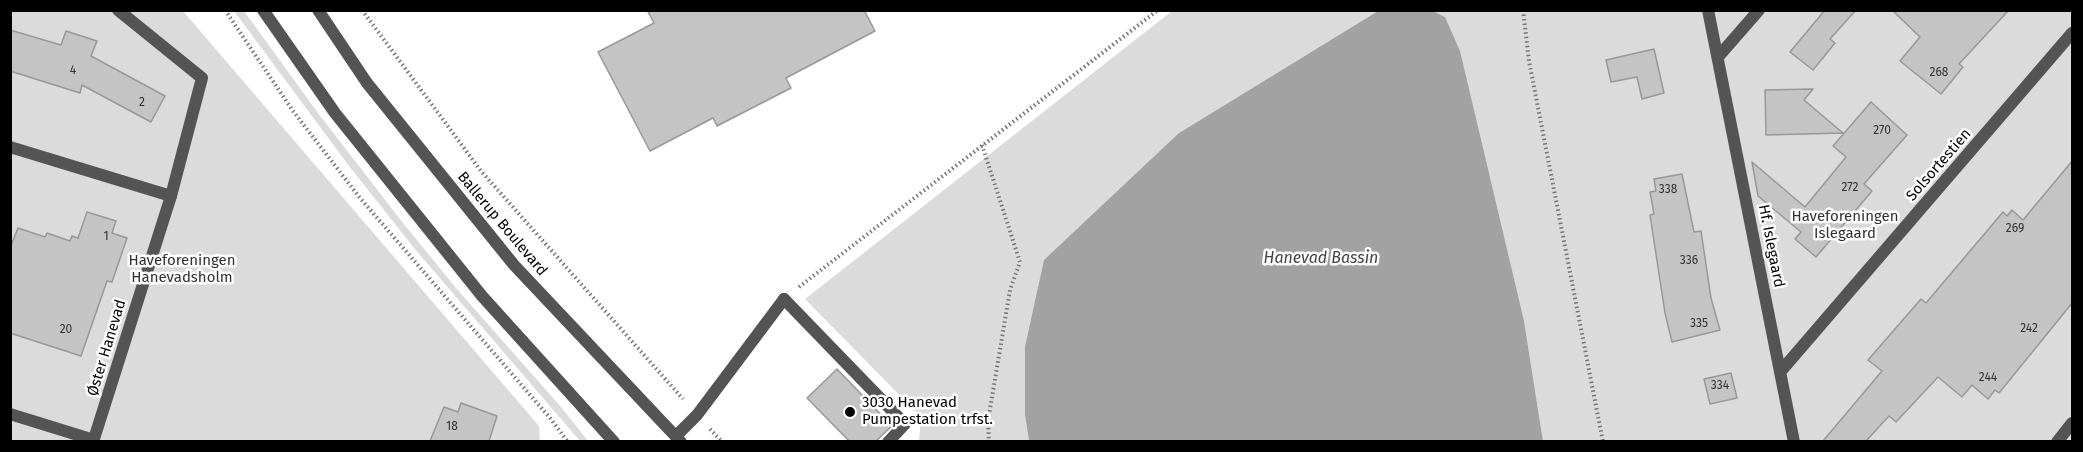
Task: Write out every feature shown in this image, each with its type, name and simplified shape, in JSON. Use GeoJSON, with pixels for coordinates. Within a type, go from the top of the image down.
{"type":"FeatureCollection","features":[{"type":"Feature","properties":{"kind":"street","name":"Øster Hanevad"},"geometry":{"type":"LineString","coordinates":[[10,414],[94,441],[171,196],[202,78],[118,10]]}},
{"type":"Feature","properties":{"kind":"street"},"geometry":{"type":"LineString","coordinates":[[263,10],[335,113],[482,296],[614,441]]}},
{"type":"Feature","properties":{"kind":"street","name":"Ballerup Boulevard"},"geometry":{"type":"LineString","coordinates":[[318,10],[367,83],[514,265],[678,439]]}},
{"type":"Feature","properties":{"kind":"street","name":"Hf. Islegaard"},"geometry":{"type":"LineString","coordinates":[[1708,10],[1794,441]]}},
{"type":"Feature","properties":{"kind":"street"},"geometry":{"type":"LineString","coordinates":[[1719,57],[1759,10]]}},
{"type":"Feature","properties":{"kind":"street","name":"Solsortestien"},"geometry":{"type":"LineString","coordinates":[[1780,371],[2073,33]]}},
{"type":"Feature","properties":{"kind":"street"},"geometry":{"type":"LineString","coordinates":[[10,147],[171,196]]}},
{"type":"Feature","properties":{"kind":"street"},"geometry":{"type":"LineString","coordinates":[[678,439],[784,299],[905,424],[888,441]]}},
{"type":"Feature","properties":{"kind":"street"},"geometry":{"type":"LineString","coordinates":[[2057,441],[2073,423]]}},
{"type":"Feature","properties":{"kind":"path"},"geometry":{"type":"LineString","coordinates":[[225,10],[293,111],[360,198],[543,409],[568,441]]}},
{"type":"Feature","properties":{"kind":"path"},"geometry":{"type":"LineString","coordinates":[[362,10],[482,171],[722,441]]}},
{"type":"Feature","properties":{"kind":"path"},"geometry":{"type":"LineString","coordinates":[[784,299],[1158,10]]}},
{"type":"Feature","properties":{"kind":"path"},"geometry":{"type":"LineString","coordinates":[[1523,10],[1529,62],[1603,441]]}},
{"type":"Feature","properties":{"kind":"path"},"geometry":{"type":"LineString","coordinates":[[982,145],[1020,262],[1008,301],[988,421],[989,441]]}},
{"type":"Feature","properties":{"kind":"green space","name":"Haveforeningen Hanevadsholm"},"geometry":{"type":"Polygon","coordinates":[[[10,11],[183,11],[539,426],[540,441],[11,441],[10,11]]]}},
{"type":"Feature","properties":{"kind":"green space"},"geometry":{"type":"Polygon","coordinates":[[[234,11],[244,11],[318,113],[403,223],[588,441],[580,441],[414,248],[349,166],[234,11]]]}},
{"type":"Feature","properties":{"kind":"green space"},"geometry":{"type":"Polygon","coordinates":[[[1172,11],[1378,11],[1179,133],[1025,415],[1029,441],[919,441],[921,417],[805,299],[1172,11]]]}},
{"type":"Feature","properties":{"kind":"green space","name":"Haveforeningen Islegaard"},"geometry":{"type":"Polygon","coordinates":[[[1433,11],[2072,11],[2072,441],[1543,441],[1524,321],[1445,17],[1433,11]]]}},
{"type":"Feature","properties":{"kind":"water","name":"Hanevad Bassin"},"geometry":{"type":"Polygon","coordinates":[[[1378,11],[1433,11],[1445,17],[1460,51],[1524,321],[1543,441],[1029,441],[1025,415],[1025,347],[1044,260],[1179,133],[1378,11]]]}},
{"type":"Feature","properties":{"kind":"building"},"geometry":{"type":"Polygon","coordinates":[[[647,10],[864,10],[875,31],[786,78],[791,88],[717,126],[713,118],[650,151],[598,52],[654,23],[647,10]]]}},
{"type":"Feature","properties":{"kind":"building"},"geometry":{"type":"Polygon","coordinates":[[[1825,10],[1856,10],[1830,39],[1835,43],[1813,70],[1790,52],[1825,10]]]}},
{"type":"Feature","properties":{"kind":"building"},"geometry":{"type":"Polygon","coordinates":[[[1892,10],[2009,10],[1959,64],[1963,67],[1941,94],[1900,61],[1920,37],[1892,10]]]}},
{"type":"Feature","properties":{"kind":"building"},"geometry":{"type":"Polygon","coordinates":[[[10,30],[61,45],[66,31],[97,41],[91,56],[165,96],[151,122],[82,85],[80,93],[10,71],[10,30]]]}},
{"type":"Feature","properties":{"kind":"building"},"geometry":{"type":"Polygon","coordinates":[[[1654,49],[1664,93],[1642,99],[1637,77],[1611,82],[1606,60],[1654,49]]]}},
{"type":"Feature","properties":{"kind":"building"},"geometry":{"type":"Polygon","coordinates":[[[1813,89],[1804,100],[1843,133],[1766,135],[1765,90],[1813,89]]]}},
{"type":"Feature","properties":{"kind":"building"},"geometry":{"type":"Polygon","coordinates":[[[1871,102],[1907,135],[1864,184],[1872,191],[1816,257],[1795,239],[1801,232],[1758,196],[1752,162],[1805,207],[1846,157],[1833,146],[1871,102]]]}},
{"type":"Feature","properties":{"kind":"building"},"geometry":{"type":"Polygon","coordinates":[[[2073,160],[2073,302],[1999,393],[1995,390],[1988,399],[1972,385],[1962,397],[1938,377],[1896,422],[1889,416],[1866,441],[1823,441],[1882,371],[1868,360],[1921,299],[1926,303],[2003,212],[2007,216],[2012,210],[2023,220],[2073,160]]]}},
{"type":"Feature","properties":{"kind":"building"},"geometry":{"type":"Polygon","coordinates":[[[1682,174],[1694,232],[1701,231],[1711,298],[1720,330],[1672,342],[1665,313],[1650,215],[1654,214],[1650,192],[1656,191],[1654,179],[1682,174]]]}},
{"type":"Feature","properties":{"kind":"building"},"geometry":{"type":"Polygon","coordinates":[[[87,212],[116,221],[112,233],[127,238],[112,282],[107,281],[81,356],[10,333],[10,248],[18,228],[45,237],[47,233],[70,241],[72,236],[78,238],[87,212]]]}},
{"type":"Feature","properties":{"kind":"building","name":"3030 Hanevad Pumpestation trfst."},"geometry":{"type":"Polygon","coordinates":[[[837,369],[892,426],[876,441],[849,441],[807,398],[837,369]]]}},
{"type":"Feature","properties":{"kind":"building"},"geometry":{"type":"Polygon","coordinates":[[[1731,373],[1737,398],[1710,404],[1704,379],[1731,373]]]}},
{"type":"Feature","properties":{"kind":"building"},"geometry":{"type":"Polygon","coordinates":[[[461,403],[497,416],[489,441],[430,441],[444,407],[458,412],[461,403]]]}},
{"type":"Feature","properties":{"kind":"place","name":"3030 Hanevad Pumpestation trfst."},"geometry":{"type":"Point","coordinates":[850,412]}}]}
